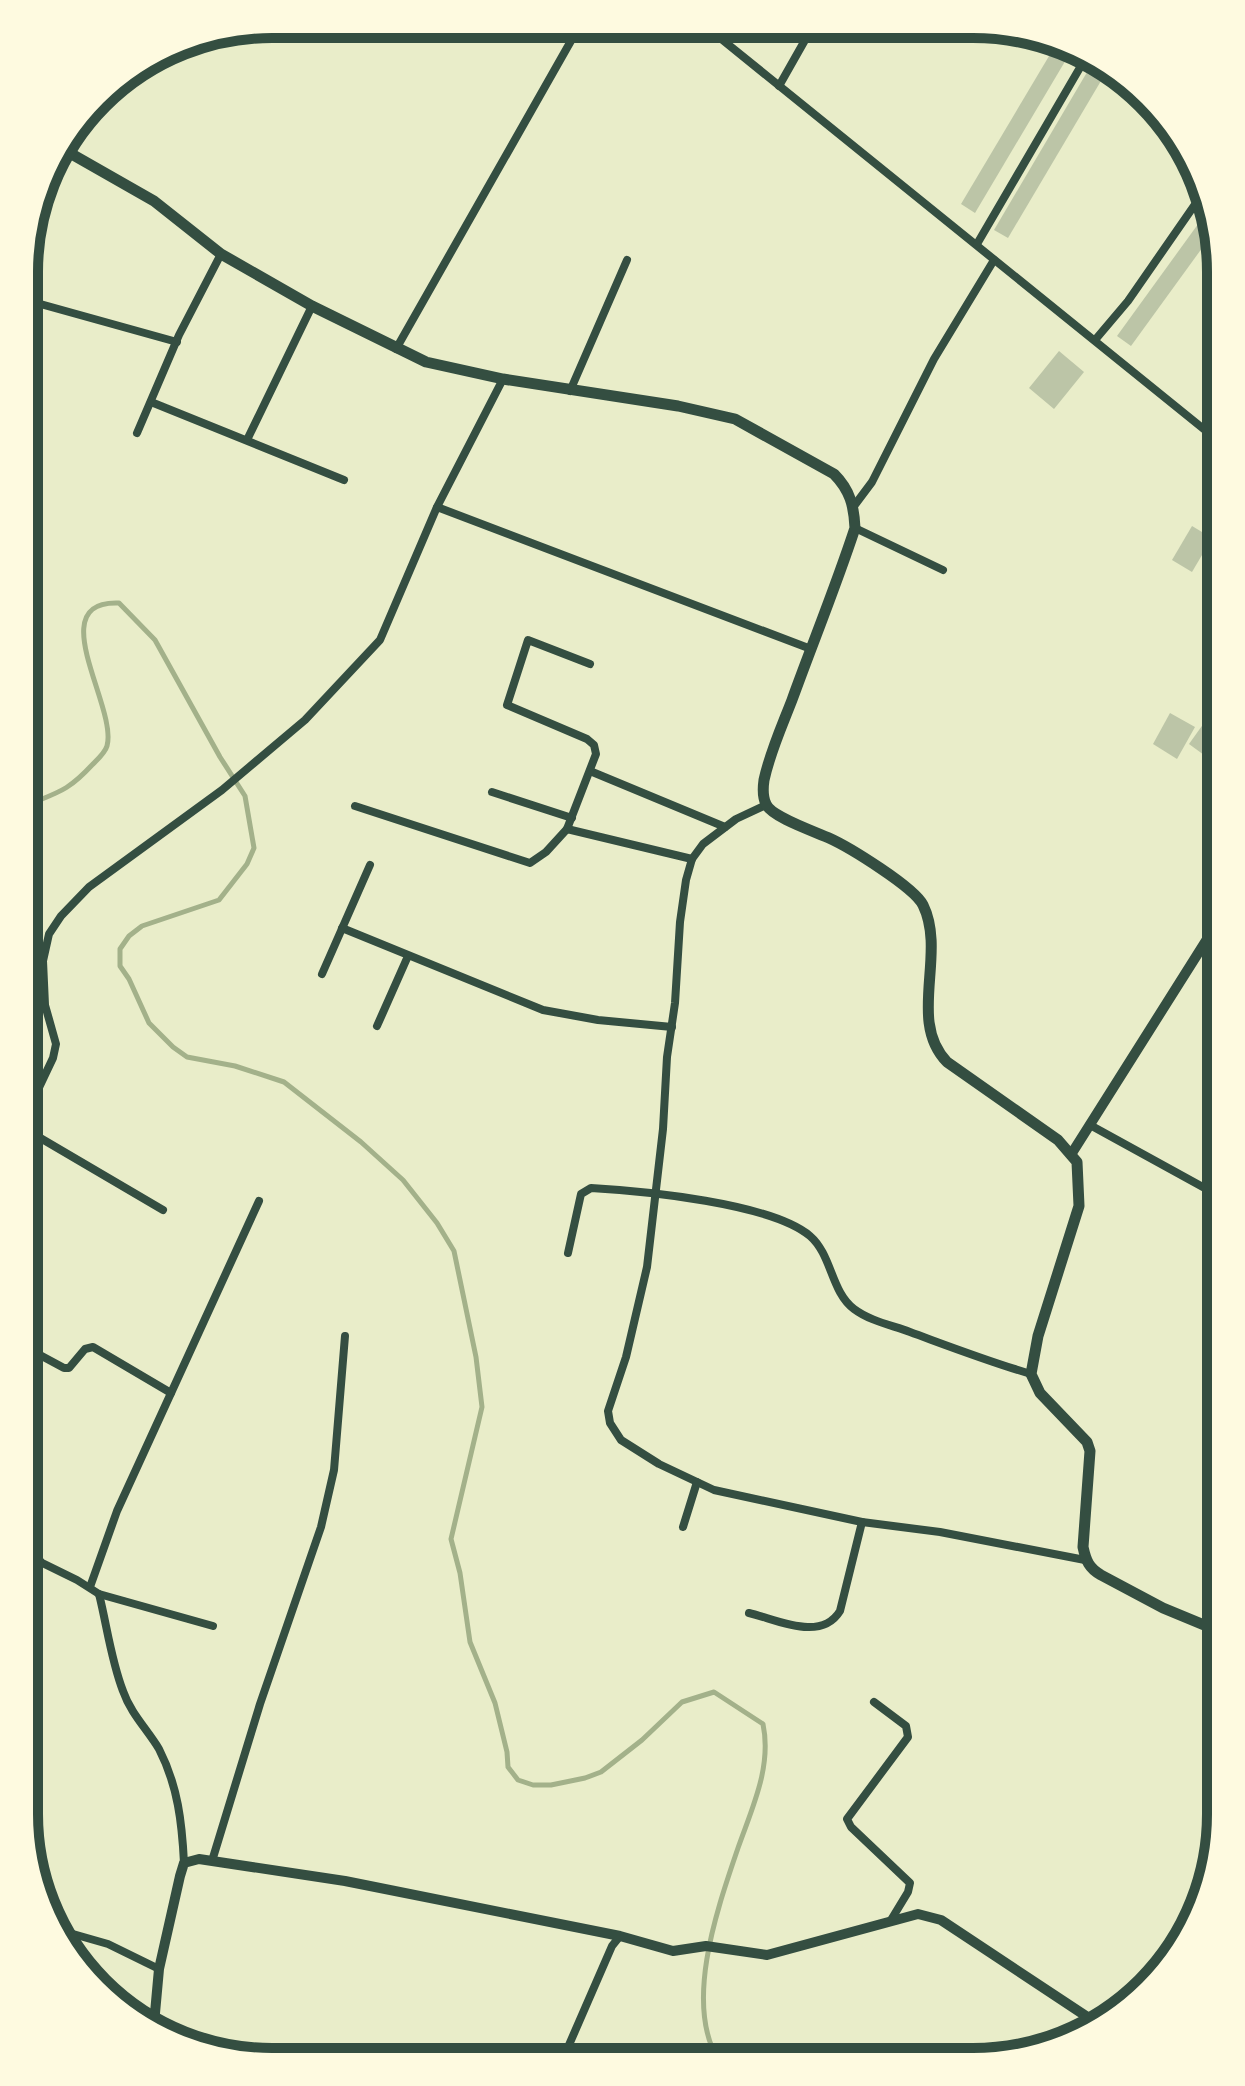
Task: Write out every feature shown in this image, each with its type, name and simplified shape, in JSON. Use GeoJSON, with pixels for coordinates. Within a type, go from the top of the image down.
{"type":"FeatureCollection","features":[{"type":"Feature","properties":{"kind":"main road"},"geometry":{"type":"LineString","coordinates":[[70,153],[154,201],[221,254],[312,306],[426,362],[503,379],[678,406],[735,419],[843,482],[854,506],[855,528],[774,744],[764,783],[766,805],[783,818],[838,842],[903,884],[922,902],[932,931],[929,1033],[936,1051],[947,1062],[1058,1140],[1077,1162],[1079,1206],[1038,1336],[1031,1374],[1040,1393],[1087,1442],[1090,1451],[1083,1547],[1085,1560],[1091,1569],[1163,1608],[1206,1626]]}},
{"type":"Feature","properties":{"kind":"street"},"geometry":{"type":"LineString","coordinates":[[720,38],[1207,431]]}},
{"type":"Feature","properties":{"kind":"street"},"geometry":{"type":"LineString","coordinates":[[779,86],[806,38]]}},
{"type":"Feature","properties":{"kind":"street"},"geometry":{"type":"LineString","coordinates":[[396,349],[572,39]]}},
{"type":"Feature","properties":{"kind":"street"},"geometry":{"type":"LineString","coordinates":[[977,244],[1082,65]]}},
{"type":"Feature","properties":{"kind":"street"},"geometry":{"type":"LineString","coordinates":[[1095,340],[1128,301],[1196,202]]}},
{"type":"Feature","properties":{"kind":"street"},"geometry":{"type":"LineString","coordinates":[[137,433],[177,342],[221,254]]}},
{"type":"Feature","properties":{"kind":"street"},"geometry":{"type":"LineString","coordinates":[[570,391],[627,260]]}},
{"type":"Feature","properties":{"kind":"street"},"geometry":{"type":"LineString","coordinates":[[854,506],[872,482],[934,359],[994,260]]}},
{"type":"Feature","properties":{"kind":"street"},"geometry":{"type":"LineString","coordinates":[[38,303],[177,342]]}},
{"type":"Feature","properties":{"kind":"street"},"geometry":{"type":"LineString","coordinates":[[247,440],[312,306]]}},
{"type":"Feature","properties":{"kind":"street"},"geometry":{"type":"LineString","coordinates":[[38,1090],[56,1044],[45,1005],[43,961],[49,934],[61,916],[89,887],[222,790],[305,720],[380,640],[437,507],[503,379]]}},
{"type":"Feature","properties":{"kind":"street"},"geometry":{"type":"LineString","coordinates":[[151,402],[344,480]]}},
{"type":"Feature","properties":{"kind":"street"},"geometry":{"type":"LineString","coordinates":[[437,507],[811,649]]}},
{"type":"Feature","properties":{"kind":"street"},"geometry":{"type":"LineString","coordinates":[[855,528],[943,570]]}},
{"type":"Feature","properties":{"kind":"street"},"geometry":{"type":"LineString","coordinates":[[355,806],[530,863],[546,852],[567,829],[596,754],[594,745],[587,739],[507,705],[528,640],[590,664]]}},
{"type":"Feature","properties":{"kind":"street"},"geometry":{"type":"LineString","coordinates":[[590,771],[725,827]]}},
{"type":"Feature","properties":{"kind":"street"},"geometry":{"type":"LineString","coordinates":[[492,792],[572,818]]}},
{"type":"Feature","properties":{"kind":"street"},"geometry":{"type":"LineString","coordinates":[[766,805],[725,827],[703,844],[692,859],[680,922],[663,1129],[647,1267],[626,1357],[608,1411],[610,1423],[621,1440],[659,1464],[714,1490],[862,1522],[940,1532],[1085,1560]]}},
{"type":"Feature","properties":{"kind":"street"},"geometry":{"type":"LineString","coordinates":[[567,829],[692,859]]}},
{"type":"Feature","properties":{"kind":"street"},"geometry":{"type":"LineString","coordinates":[[322,974],[370,865]]}},
{"type":"Feature","properties":{"kind":"street"},"geometry":{"type":"LineString","coordinates":[[342,928],[543,1010],[598,1020],[672,1027]]}},
{"type":"Feature","properties":{"kind":"street"},"geometry":{"type":"LineString","coordinates":[[1072,1153],[1207,943]]}},
{"type":"Feature","properties":{"kind":"street"},"geometry":{"type":"LineString","coordinates":[[377,1026],[408,956]]}},
{"type":"Feature","properties":{"kind":"street"},"geometry":{"type":"LineString","coordinates":[[1090,1125],[1206,1189]]}},
{"type":"Feature","properties":{"kind":"street"},"geometry":{"type":"LineString","coordinates":[[38,1137],[163,1210]]}},
{"type":"Feature","properties":{"kind":"street"},"geometry":{"type":"LineString","coordinates":[[568,1253],[581,1194],[591,1188],[656,1192],[772,1217],[809,1235],[823,1250],[836,1282],[852,1308],[877,1322],[972,1357],[1031,1374]]}},
{"type":"Feature","properties":{"kind":"street"},"geometry":{"type":"LineString","coordinates":[[90,1587],[117,1511],[259,1201]]}},
{"type":"Feature","properties":{"kind":"street"},"geometry":{"type":"LineString","coordinates":[[212,1861],[260,1704],[321,1527],[334,1470],[345,1336]]}},
{"type":"Feature","properties":{"kind":"street"},"geometry":{"type":"LineString","coordinates":[[38,1354],[64,1368],[73,1365],[85,1349],[93,1347],[171,1393]]}},
{"type":"Feature","properties":{"kind":"street"},"geometry":{"type":"LineString","coordinates":[[683,1527],[697,1482]]}},
{"type":"Feature","properties":{"kind":"street"},"geometry":{"type":"LineString","coordinates":[[749,1613],[813,1628],[827,1626],[840,1611],[862,1522]]}},
{"type":"Feature","properties":{"kind":"street"},"geometry":{"type":"LineString","coordinates":[[38,1565],[40,1561],[99,1594],[213,1626]]}},
{"type":"Feature","properties":{"kind":"street"},"geometry":{"type":"LineString","coordinates":[[99,1594],[123,1692],[134,1716],[157,1746],[173,1778],[181,1817],[184,1863],[159,1969],[155,2017]]}},
{"type":"Feature","properties":{"kind":"street"},"geometry":{"type":"LineString","coordinates":[[874,1702],[906,1726],[908,1737],[847,1819],[851,1827],[910,1883],[891,1920]]}},
{"type":"Feature","properties":{"kind":"street"},"geometry":{"type":"LineString","coordinates":[[184,1863],[190,1860],[212,1861],[345,1881],[620,1936],[673,1951],[706,1946],[767,1955],[918,1914],[941,1920],[1089,2018]]}},
{"type":"Feature","properties":{"kind":"street"},"geometry":{"type":"LineString","coordinates":[[70,1933],[108,1944],[159,1969]]}},
{"type":"Feature","properties":{"kind":"street"},"geometry":{"type":"LineString","coordinates":[[568,2048],[612,1946],[620,1936]]}},
{"type":"Feature","properties":{"kind":"building"},"geometry":{"type":"Polygon","coordinates":[[[1051,52],[1067,58],[975,213],[961,204],[1051,52]]]}},
{"type":"Feature","properties":{"kind":"building"},"geometry":{"type":"Polygon","coordinates":[[[1090,69],[1103,77],[1008,238],[994,230],[1090,69]]]}},
{"type":"Feature","properties":{"kind":"building"},"geometry":{"type":"Polygon","coordinates":[[[1201,220],[1205,244],[1131,346],[1117,336],[1201,220]]]}},
{"type":"Feature","properties":{"kind":"building"},"geometry":{"type":"Polygon","coordinates":[[[1059,351],[1084,372],[1054,409],[1029,388],[1059,351]]]}},
{"type":"Feature","properties":{"kind":"building"},"geometry":{"type":"Polygon","coordinates":[[[1192,526],[1207,535],[1207,547],[1192,572],[1172,560],[1192,526]]]}},
{"type":"Feature","properties":{"kind":"building"},"geometry":{"type":"Polygon","coordinates":[[[1170,713],[1195,727],[1177,759],[1153,744],[1170,713]]]}},
{"type":"Feature","properties":{"kind":"building"},"geometry":{"type":"Polygon","coordinates":[[[1207,719],[1207,752],[1204,755],[1189,744],[1207,719]]]}},
{"type":"Feature","properties":{"kind":"waterway"},"geometry":{"type":"LineString","coordinates":[[38,801],[69,786],[106,749],[107,729],[103,707],[84,637],[86,619],[97,607],[119,603],[155,640],[245,796],[254,848],[247,864],[219,900],[142,926],[129,936],[120,949],[120,966],[149,1023],[173,1047],[187,1057],[235,1066],[284,1082],[361,1142],[403,1180],[437,1223],[454,1251],[476,1357],[482,1407],[451,1539],[460,1573],[470,1642],[495,1703],[508,1767],[518,1780],[533,1785],[551,1785],[585,1778],[601,1772],[642,1740],[682,1702],[714,1692],[763,1724],[763,1772],[722,1898],[708,1955],[704,2012],[713,2048]]}}]}
